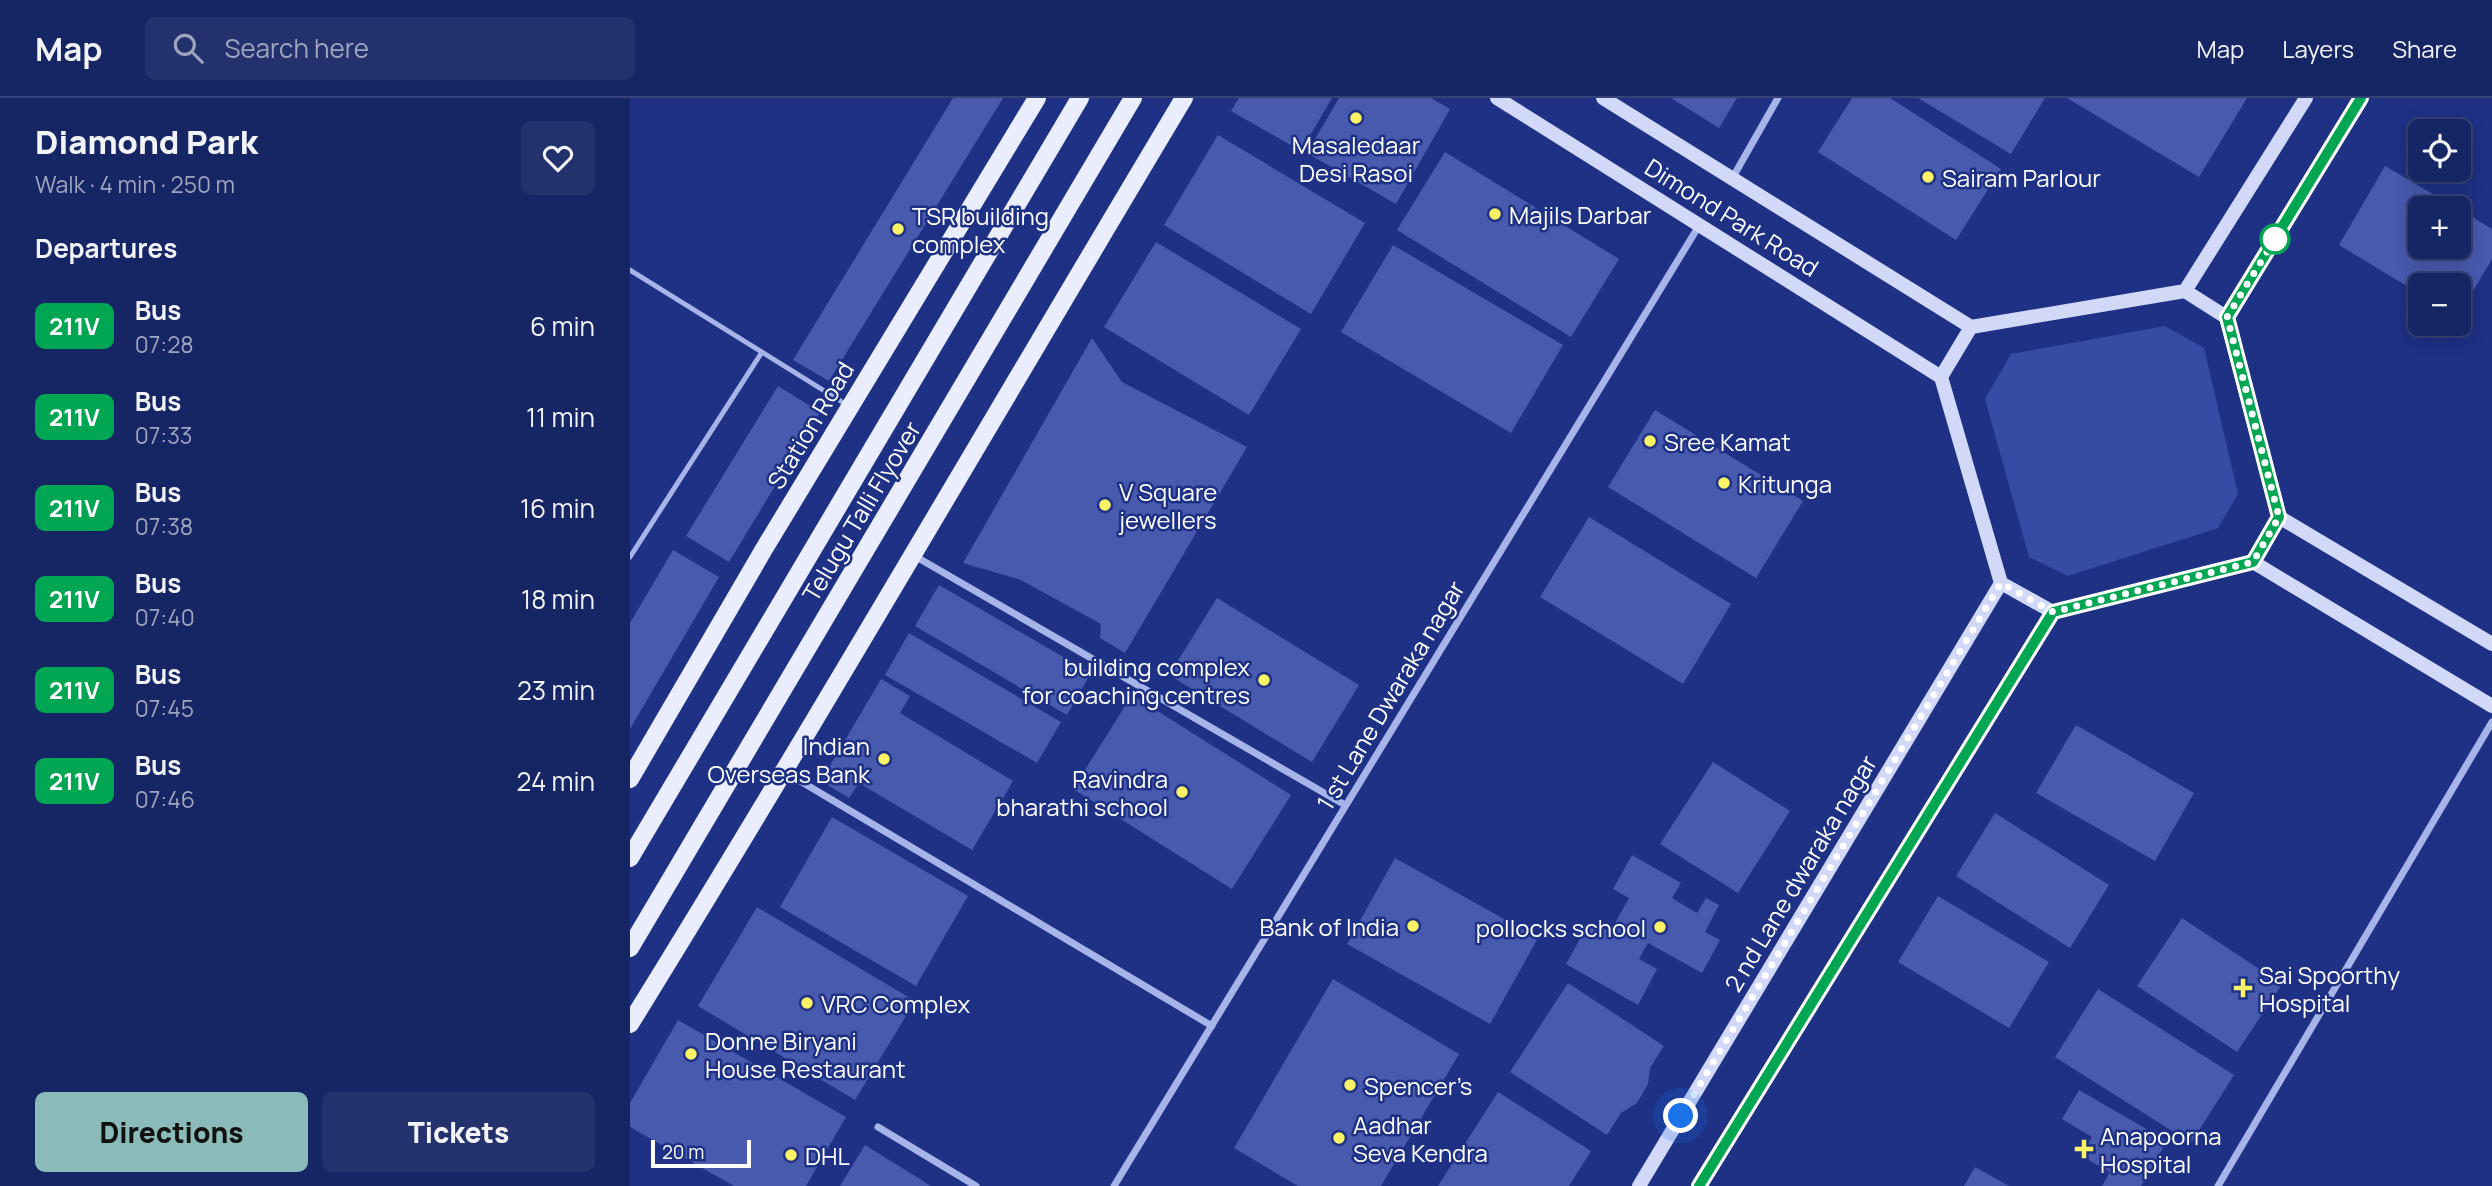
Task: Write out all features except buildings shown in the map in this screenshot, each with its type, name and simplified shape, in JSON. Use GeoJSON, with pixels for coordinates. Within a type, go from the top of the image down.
{"type":"FeatureCollection","features":[{"type":"Feature","properties":{"kind":"main road","name":"Station Road"},"geometry":{"type":"LineString","coordinates":[[630,779],[1037,98]]}},
{"type":"Feature","properties":{"kind":"main road","name":"Telugu Talli Flyover"},"geometry":{"type":"LineString","coordinates":[[630,858],[1080,98]]}},
{"type":"Feature","properties":{"kind":"main road","name":"Telugu Talli Flyover"},"geometry":{"type":"LineString","coordinates":[[630,948],[1133,98]]}},
{"type":"Feature","properties":{"kind":"main road"},"geometry":{"type":"LineString","coordinates":[[630,1024],[785,772],[954,481],[1184,98]]}},
{"type":"Feature","properties":{"kind":"main road","name":"Dimond Park Road"},"geometry":{"type":"LineString","coordinates":[[1497,98],[1700,223],[1941,377]]}},
{"type":"Feature","properties":{"kind":"main road","name":"Dimond Park Road"},"geometry":{"type":"LineString","coordinates":[[1603,98],[1971,327]]}},
{"type":"Feature","properties":{"kind":"main road"},"geometry":{"type":"LineString","coordinates":[[2185,291],[2306,98]]}},
{"type":"Feature","properties":{"kind":"main road"},"geometry":{"type":"LineString","coordinates":[[2227,317],[2361,98]]}},
{"type":"Feature","properties":{"kind":"main road"},"geometry":{"type":"LineString","coordinates":[[2253,562],[2279,517],[2227,317],[2185,291],[1971,327],[1941,377],[2001,583],[2053,612],[2253,562],[2492,706]]}},
{"type":"Feature","properties":{"kind":"main road"},"geometry":{"type":"LineString","coordinates":[[2279,517],[2492,644]]}},
{"type":"Feature","properties":{"kind":"main road","name":"2 nd Lane dwaraka nagar"},"geometry":{"type":"LineString","coordinates":[[1639,1186],[2001,583]]}},
{"type":"Feature","properties":{"kind":"main road"},"geometry":{"type":"LineString","coordinates":[[1699,1186],[2053,612]]}},
{"type":"Feature","properties":{"kind":"street"},"geometry":{"type":"LineString","coordinates":[[1733,177],[1779,98]]}},
{"type":"Feature","properties":{"kind":"street","name":"1 st Lane Dwaraka nagar"},"geometry":{"type":"LineString","coordinates":[[1114,1186],[1700,223]]}},
{"type":"Feature","properties":{"kind":"street"},"geometry":{"type":"LineString","coordinates":[[913,555],[1345,805]]}},
{"type":"Feature","properties":{"kind":"street"},"geometry":{"type":"LineString","coordinates":[[2218,1186],[2492,722]]}},
{"type":"Feature","properties":{"kind":"street"},"geometry":{"type":"LineString","coordinates":[[785,772],[1212,1026]]}},
{"type":"Feature","properties":{"kind":"street"},"geometry":{"type":"LineString","coordinates":[[878,1128],[976,1186]]}},
{"type":"Feature","properties":{"kind":"lane"},"geometry":{"type":"LineString","coordinates":[[630,270],[850,407]]}},
{"type":"Feature","properties":{"kind":"lane"},"geometry":{"type":"LineString","coordinates":[[630,556],[762,352]]}},
{"type":"Feature","properties":{"kind":"shaded area"},"geometry":{"type":"Polygon","coordinates":[[[2165,326],[2204,348],[2238,494],[2218,528],[2068,576],[2029,557],[1985,399],[2011,354],[2165,326]]]}},
{"type":"Feature","properties":{"kind":"bus line","name":"211V"},"geometry":{"type":"LineString","coordinates":[[1699,1186],[2053,612],[2253,562],[2279,517],[2227,317],[2361,98]]}},
{"type":"Feature","properties":{"kind":"place","name":"Masaledaar Desi Rasoi"},"geometry":{"type":"Point","coordinates":[1356,118]}},
{"type":"Feature","properties":{"kind":"place","name":"Sairam Parlour"},"geometry":{"type":"Point","coordinates":[1928,177]}},
{"type":"Feature","properties":{"kind":"place","name":"Majils Darbar"},"geometry":{"type":"Point","coordinates":[1495,214]}},
{"type":"Feature","properties":{"kind":"place","name":"TSR building complex"},"geometry":{"type":"Point","coordinates":[898,229]}},
{"type":"Feature","properties":{"kind":"place","name":"Sree Kamat"},"geometry":{"type":"Point","coordinates":[1650,441]}},
{"type":"Feature","properties":{"kind":"place","name":"Kritunga"},"geometry":{"type":"Point","coordinates":[1724,483]}},
{"type":"Feature","properties":{"kind":"place","name":"V Square jewellers"},"geometry":{"type":"Point","coordinates":[1105,505]}},
{"type":"Feature","properties":{"kind":"place","name":"building complex for coaching centres"},"geometry":{"type":"Point","coordinates":[1264,680]}},
{"type":"Feature","properties":{"kind":"place","name":"Indian Overseas Bank"},"geometry":{"type":"Point","coordinates":[884,759]}},
{"type":"Feature","properties":{"kind":"place","name":"Ravindra bharathi school"},"geometry":{"type":"Point","coordinates":[1182,792]}},
{"type":"Feature","properties":{"kind":"place","name":"Bank of India"},"geometry":{"type":"Point","coordinates":[1413,926]}},
{"type":"Feature","properties":{"kind":"place","name":"pollocks school"},"geometry":{"type":"Point","coordinates":[1660,927]}},
{"type":"Feature","properties":{"kind":"place","name":"Sai Spoorthy Hospital"},"geometry":{"type":"Point","coordinates":[2243,988]}},
{"type":"Feature","properties":{"kind":"place","name":"VRC Complex"},"geometry":{"type":"Point","coordinates":[807,1003]}},
{"type":"Feature","properties":{"kind":"place","name":"Donne Biryani House Restaurant"},"geometry":{"type":"Point","coordinates":[691,1054]}},
{"type":"Feature","properties":{"kind":"place","name":"Spencer’s"},"geometry":{"type":"Point","coordinates":[1350,1085]}},
{"type":"Feature","properties":{"kind":"place","name":"Aadhar Seva Kendra"},"geometry":{"type":"Point","coordinates":[1339,1138]}},
{"type":"Feature","properties":{"kind":"place","name":"Anapoorna Hospital"},"geometry":{"type":"Point","coordinates":[2084,1149]}},
{"type":"Feature","properties":{"kind":"place","name":"DHL"},"geometry":{"type":"Point","coordinates":[791,1155]}},
{"type":"Feature","properties":{"kind":"route"},"geometry":{"type":"LineString","coordinates":[[1681,1116],[2001,583],[2053,612],[2253,562],[2279,517],[2227,317],[2276,237],[2275,239]]}}]}
